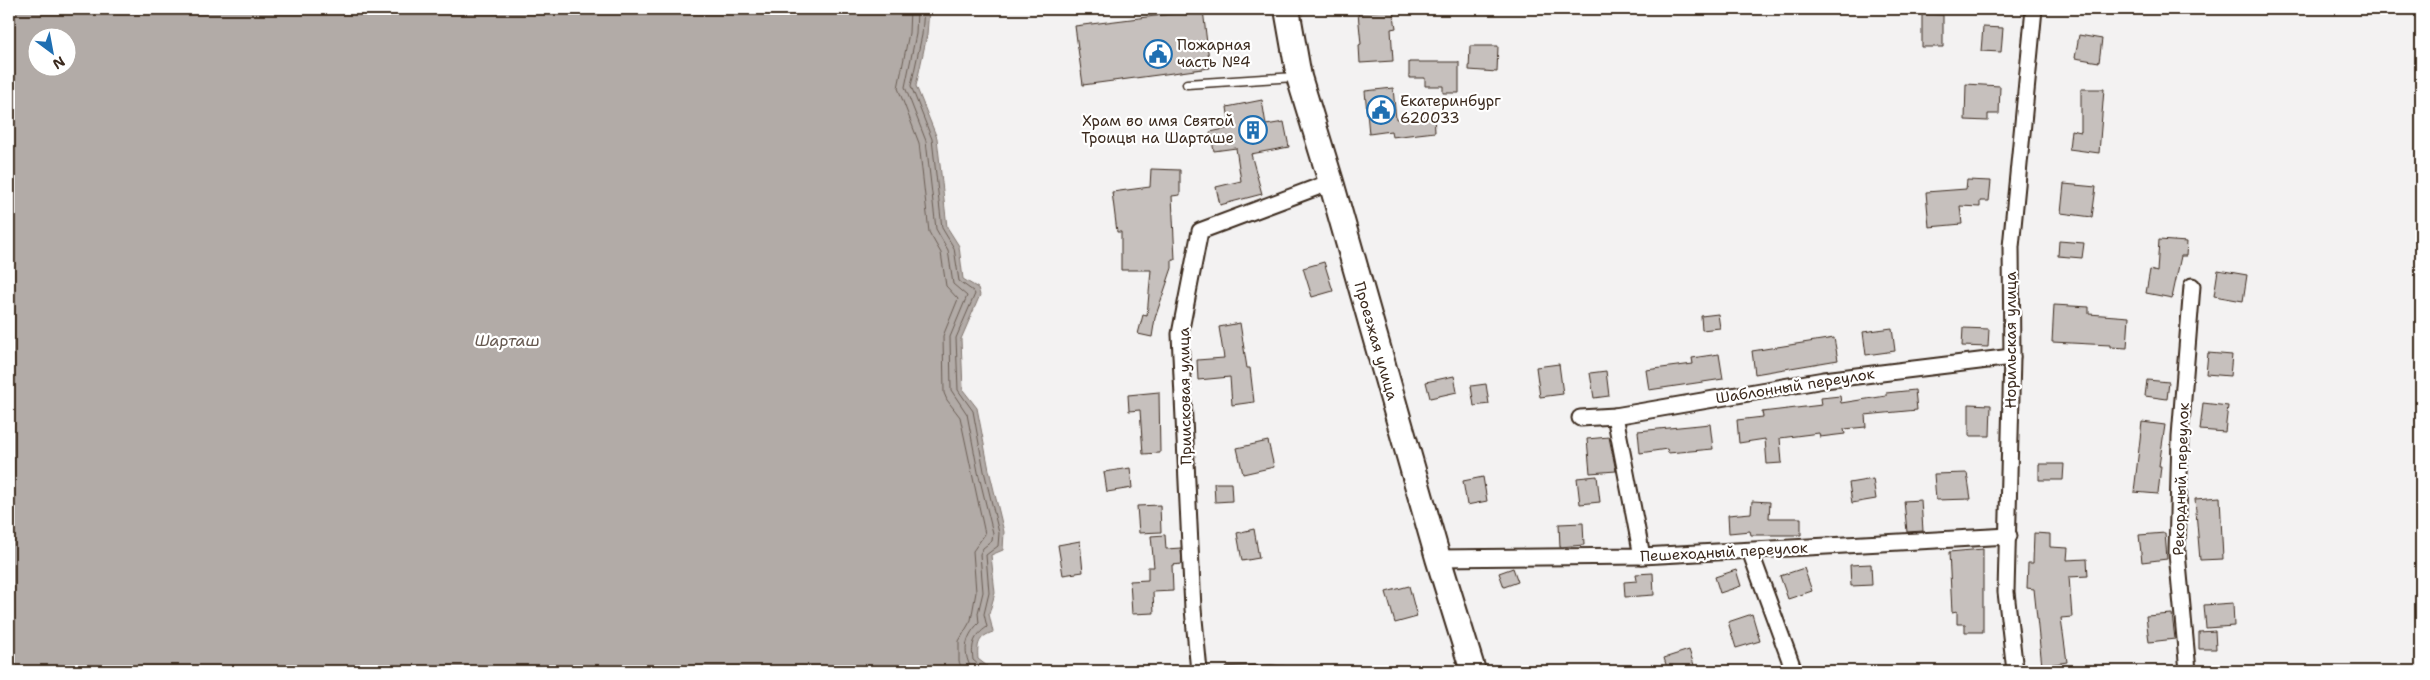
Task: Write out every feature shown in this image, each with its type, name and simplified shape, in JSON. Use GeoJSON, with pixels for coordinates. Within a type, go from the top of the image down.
{"type":"FeatureCollection","features":[{"type":"Feature","properties":{"kind":"main road","name":"Проезжая улица"},"geometry":{"type":"LineString","coordinates":[[1287,9],[1299,77],[1331,182],[1438,558],[1474,671]]}},
{"type":"Feature","properties":{"kind":"street","name":"Норильская улица"},"geometry":{"type":"LineString","coordinates":[[2015,671],[2006,592],[2009,536],[2012,357],[2011,246],[2034,9]]}},
{"type":"Feature","properties":{"kind":"street","name":"Приисковая улица"},"geometry":{"type":"LineString","coordinates":[[1199,671],[1193,609],[1180,334],[1200,231],[1331,182]]}},
{"type":"Feature","properties":{"kind":"street","name":"Рекордный переулок"},"geometry":{"type":"LineString","coordinates":[[2188,671],[2177,553],[2180,436],[2192,286]]}},
{"type":"Feature","properties":{"kind":"street","name":"Шаблонный переулок"},"geometry":{"type":"LineString","coordinates":[[1580,418],[1615,416],[1824,380],[2012,357]]}},
{"type":"Feature","properties":{"kind":"street"},"geometry":{"type":"LineString","coordinates":[[1615,416],[1642,556]]}},
{"type":"Feature","properties":{"kind":"street","name":"Пешеходный переулок"},"geometry":{"type":"LineString","coordinates":[[1438,558],[1642,556],[2009,536]]}},
{"type":"Feature","properties":{"kind":"street"},"geometry":{"type":"LineString","coordinates":[[1750,551],[1794,671]]}},
{"type":"Feature","properties":{"kind":"lane"},"geometry":{"type":"LineString","coordinates":[[1187,84],[1299,77]]}},
{"type":"Feature","properties":{"kind":"lane"},"geometry":{"type":"LineString","coordinates":[[1230,671],[1283,671]]}},
{"type":"Feature","properties":{"kind":"water","name":"Шарташ"},"geometry":{"type":"Polygon","coordinates":[[[9,9],[929,9],[927,35],[916,86],[937,138],[947,227],[959,246],[963,279],[978,288],[980,295],[961,339],[963,390],[977,408],[1004,532],[1003,550],[991,555],[995,593],[989,614],[993,632],[981,639],[978,649],[978,659],[987,666],[984,671],[9,671],[9,9]]]}},
{"type":"Feature","properties":{"kind":"building"},"geometry":{"type":"Polygon","coordinates":[[[1393,9],[1396,28],[1391,29],[1393,61],[1360,63],[1359,45],[1361,44],[1358,13],[1393,9]]]}},
{"type":"Feature","properties":{"kind":"building"},"geometry":{"type":"Polygon","coordinates":[[[1203,10],[1210,68],[1083,85],[1075,26],[1203,10]]]}},
{"type":"Feature","properties":{"kind":"building"},"geometry":{"type":"Polygon","coordinates":[[[1922,14],[1943,15],[1943,47],[1922,47],[1922,14]]]}},
{"type":"Feature","properties":{"kind":"building"},"geometry":{"type":"Polygon","coordinates":[[[1983,27],[2003,28],[2001,52],[1981,51],[1983,27]]]}},
{"type":"Feature","properties":{"kind":"building"},"geometry":{"type":"Polygon","coordinates":[[[2079,35],[2102,39],[2099,62],[2075,58],[2079,35]]]}},
{"type":"Feature","properties":{"kind":"building"},"geometry":{"type":"Polygon","coordinates":[[[1470,46],[1498,46],[1497,72],[1469,70],[1470,46]]]}},
{"type":"Feature","properties":{"kind":"building"},"geometry":{"type":"Polygon","coordinates":[[[1409,62],[1459,62],[1459,93],[1443,93],[1443,86],[1425,86],[1425,78],[1409,78],[1409,62]]]}},
{"type":"Feature","properties":{"kind":"building"},"geometry":{"type":"Polygon","coordinates":[[[1966,84],[2000,86],[1999,114],[1988,114],[1988,121],[1965,120],[1966,84]]]}},
{"type":"Feature","properties":{"kind":"building"},"geometry":{"type":"Polygon","coordinates":[[[1393,88],[1396,119],[1434,116],[1435,132],[1392,137],[1391,131],[1369,134],[1365,91],[1393,88]]]}},
{"type":"Feature","properties":{"kind":"building"},"geometry":{"type":"Polygon","coordinates":[[[2081,89],[2104,89],[2099,153],[2069,149],[2071,130],[2081,132],[2081,89]]]}},
{"type":"Feature","properties":{"kind":"building","name":"Храм во имя Святой Троицы на Шарташе"},"geometry":{"type":"Polygon","coordinates":[[[1262,100],[1266,125],[1284,122],[1289,147],[1251,154],[1262,194],[1220,205],[1216,187],[1241,181],[1236,148],[1214,151],[1210,132],[1230,128],[1227,107],[1262,100]]]}},
{"type":"Feature","properties":{"kind":"building"},"geometry":{"type":"Polygon","coordinates":[[[1151,169],[1180,170],[1180,195],[1172,196],[1175,260],[1172,260],[1172,268],[1155,318],[1152,337],[1138,334],[1143,315],[1147,316],[1151,270],[1121,270],[1121,232],[1117,232],[1112,192],[1150,187],[1151,169]]]}},
{"type":"Feature","properties":{"kind":"building"},"geometry":{"type":"Polygon","coordinates":[[[1967,180],[1991,181],[1989,201],[1980,201],[1980,207],[1960,206],[1962,224],[1929,227],[1926,192],[1966,189],[1967,180]]]}},
{"type":"Feature","properties":{"kind":"building"},"geometry":{"type":"Polygon","coordinates":[[[2064,184],[2096,187],[2092,217],[2061,213],[2064,184]]]}},
{"type":"Feature","properties":{"kind":"building"},"geometry":{"type":"Polygon","coordinates":[[[2159,240],[2187,242],[2186,256],[2181,256],[2172,298],[2146,293],[2150,270],[2157,272],[2159,240]]]}},
{"type":"Feature","properties":{"kind":"building"},"geometry":{"type":"Polygon","coordinates":[[[2059,241],[2084,243],[2082,258],[2058,256],[2059,241]]]}},
{"type":"Feature","properties":{"kind":"building"},"geometry":{"type":"Polygon","coordinates":[[[1324,262],[1333,291],[1312,297],[1303,268],[1324,262]]]}},
{"type":"Feature","properties":{"kind":"building"},"geometry":{"type":"Polygon","coordinates":[[[2218,270],[2247,275],[2243,301],[2214,296],[2218,270]]]}},
{"type":"Feature","properties":{"kind":"building"},"geometry":{"type":"Polygon","coordinates":[[[2054,305],[2089,307],[2089,314],[2129,317],[2127,348],[2110,347],[2110,345],[2052,342],[2054,305]]]}},
{"type":"Feature","properties":{"kind":"building"},"geometry":{"type":"Polygon","coordinates":[[[1718,314],[1720,328],[1702,330],[1701,316],[1718,314]]]}},
{"type":"Feature","properties":{"kind":"building"},"geometry":{"type":"Polygon","coordinates":[[[1240,323],[1247,368],[1250,368],[1254,402],[1232,405],[1230,377],[1198,380],[1197,360],[1224,358],[1219,327],[1240,323]]]}},
{"type":"Feature","properties":{"kind":"building"},"geometry":{"type":"Polygon","coordinates":[[[1892,328],[1895,351],[1866,355],[1863,332],[1892,328]]]}},
{"type":"Feature","properties":{"kind":"building"},"geometry":{"type":"Polygon","coordinates":[[[1963,328],[1989,329],[1988,347],[1962,346],[1963,328]]]}},
{"type":"Feature","properties":{"kind":"building"},"geometry":{"type":"Polygon","coordinates":[[[1834,338],[1838,360],[1755,374],[1752,351],[1834,338]]]}},
{"type":"Feature","properties":{"kind":"building"},"geometry":{"type":"Polygon","coordinates":[[[2208,353],[2232,355],[2230,376],[2206,374],[2208,353]]]}},
{"type":"Feature","properties":{"kind":"building"},"geometry":{"type":"Polygon","coordinates":[[[1719,354],[1723,379],[1649,390],[1646,370],[1693,364],[1692,358],[1719,354]]]}},
{"type":"Feature","properties":{"kind":"building"},"geometry":{"type":"Polygon","coordinates":[[[1559,364],[1563,394],[1540,397],[1536,367],[1559,364]]]}},
{"type":"Feature","properties":{"kind":"building"},"geometry":{"type":"Polygon","coordinates":[[[1606,371],[1609,396],[1594,398],[1590,373],[1606,371]]]}},
{"type":"Feature","properties":{"kind":"building"},"geometry":{"type":"Polygon","coordinates":[[[1454,376],[1457,392],[1430,398],[1426,382],[1454,376]]]}},
{"type":"Feature","properties":{"kind":"building"},"geometry":{"type":"Polygon","coordinates":[[[2147,380],[2169,382],[2167,399],[2145,396],[2147,380]]]}},
{"type":"Feature","properties":{"kind":"building"},"geometry":{"type":"Polygon","coordinates":[[[1486,384],[1489,404],[1474,406],[1471,386],[1486,384]]]}},
{"type":"Feature","properties":{"kind":"building"},"geometry":{"type":"Polygon","coordinates":[[[1915,390],[1917,410],[1865,415],[1866,427],[1844,429],[1845,434],[1820,437],[1819,433],[1780,438],[1782,463],[1767,464],[1765,439],[1739,443],[1737,420],[1763,417],[1762,412],[1822,405],[1821,398],[1840,396],[1841,403],[1886,396],[1886,393],[1915,390]]]}},
{"type":"Feature","properties":{"kind":"building"},"geometry":{"type":"Polygon","coordinates":[[[1159,392],[1160,453],[1143,454],[1140,410],[1129,411],[1128,395],[1159,392]]]}},
{"type":"Feature","properties":{"kind":"building"},"geometry":{"type":"Polygon","coordinates":[[[2203,403],[2228,406],[2225,432],[2200,430],[2203,403]]]}},
{"type":"Feature","properties":{"kind":"building"},"geometry":{"type":"Polygon","coordinates":[[[1969,404],[1991,405],[1990,436],[1969,436],[1969,404]]]}},
{"type":"Feature","properties":{"kind":"building"},"geometry":{"type":"Polygon","coordinates":[[[2142,422],[2165,425],[2159,466],[2161,466],[2158,494],[2134,492],[2142,422]]]}},
{"type":"Feature","properties":{"kind":"building"},"geometry":{"type":"Polygon","coordinates":[[[1710,424],[1713,449],[1668,453],[1667,449],[1640,453],[1638,431],[1710,424]]]}},
{"type":"Feature","properties":{"kind":"building"},"geometry":{"type":"Polygon","coordinates":[[[1609,437],[1616,471],[1590,473],[1587,439],[1609,437]]]}},
{"type":"Feature","properties":{"kind":"building"},"geometry":{"type":"Polygon","coordinates":[[[1268,441],[1274,467],[1243,474],[1237,448],[1268,441]]]}},
{"type":"Feature","properties":{"kind":"building"},"geometry":{"type":"Polygon","coordinates":[[[2039,464],[2064,464],[2063,480],[2039,480],[2039,464]]]}},
{"type":"Feature","properties":{"kind":"building"},"geometry":{"type":"Polygon","coordinates":[[[1130,468],[1132,488],[1107,492],[1104,472],[1130,468]]]}},
{"type":"Feature","properties":{"kind":"building"},"geometry":{"type":"Polygon","coordinates":[[[1967,473],[1971,499],[1936,500],[1934,474],[1967,473]]]}},
{"type":"Feature","properties":{"kind":"building"},"geometry":{"type":"Polygon","coordinates":[[[1597,476],[1600,502],[1580,504],[1577,478],[1597,476]]]}},
{"type":"Feature","properties":{"kind":"building"},"geometry":{"type":"Polygon","coordinates":[[[1483,477],[1487,501],[1467,505],[1463,481],[1483,477]]]}},
{"type":"Feature","properties":{"kind":"building"},"geometry":{"type":"Polygon","coordinates":[[[1873,479],[1876,499],[1852,503],[1849,483],[1873,479]]]}},
{"type":"Feature","properties":{"kind":"building"},"geometry":{"type":"Polygon","coordinates":[[[1214,483],[1231,483],[1232,501],[1215,502],[1214,483]]]}},
{"type":"Feature","properties":{"kind":"building"},"geometry":{"type":"Polygon","coordinates":[[[2220,497],[2223,559],[2200,560],[2195,499],[2220,497]]]}},
{"type":"Feature","properties":{"kind":"building"},"geometry":{"type":"Polygon","coordinates":[[[1921,500],[1923,531],[1907,532],[1904,501],[1921,500]]]}},
{"type":"Feature","properties":{"kind":"building"},"geometry":{"type":"Polygon","coordinates":[[[1752,501],[1770,502],[1769,518],[1801,518],[1801,535],[1751,535],[1750,531],[1729,533],[1728,515],[1751,513],[1752,501]]]}},
{"type":"Feature","properties":{"kind":"building"},"geometry":{"type":"Polygon","coordinates":[[[1160,505],[1161,532],[1139,533],[1137,506],[1160,505]]]}},
{"type":"Feature","properties":{"kind":"building"},"geometry":{"type":"Polygon","coordinates":[[[1583,523],[1584,545],[1560,547],[1559,524],[1583,523]]]}},
{"type":"Feature","properties":{"kind":"building"},"geometry":{"type":"Polygon","coordinates":[[[1254,529],[1259,558],[1242,561],[1237,533],[1254,529]]]}},
{"type":"Feature","properties":{"kind":"building"},"geometry":{"type":"Polygon","coordinates":[[[2034,533],[2050,534],[2050,547],[2068,548],[2067,560],[2087,559],[2088,576],[2069,577],[2072,617],[2061,618],[2067,662],[2042,666],[2034,589],[2027,588],[2028,563],[2033,563],[2034,533]]]}},
{"type":"Feature","properties":{"kind":"building"},"geometry":{"type":"Polygon","coordinates":[[[2165,533],[2167,559],[2142,562],[2139,535],[2165,533]]]}},
{"type":"Feature","properties":{"kind":"building"},"geometry":{"type":"Polygon","coordinates":[[[1165,535],[1166,549],[1181,548],[1182,564],[1172,565],[1173,591],[1153,592],[1154,613],[1132,614],[1130,581],[1148,580],[1148,567],[1154,567],[1151,536],[1165,535]]]}},
{"type":"Feature","properties":{"kind":"building"},"geometry":{"type":"Polygon","coordinates":[[[1080,541],[1083,572],[1063,575],[1058,545],[1080,541]]]}},
{"type":"Feature","properties":{"kind":"building"},"geometry":{"type":"Polygon","coordinates":[[[1983,549],[1983,632],[1965,632],[1965,624],[1957,624],[1957,611],[1952,612],[1949,552],[1983,549]]]}},
{"type":"Feature","properties":{"kind":"building"},"geometry":{"type":"Polygon","coordinates":[[[1871,564],[1872,585],[1851,586],[1850,565],[1871,564]]]}},
{"type":"Feature","properties":{"kind":"building"},"geometry":{"type":"Polygon","coordinates":[[[1513,568],[1518,582],[1504,587],[1499,573],[1513,568]]]}},
{"type":"Feature","properties":{"kind":"building"},"geometry":{"type":"Polygon","coordinates":[[[1804,568],[1812,591],[1788,599],[1780,576],[1804,568]]]}},
{"type":"Feature","properties":{"kind":"building"},"geometry":{"type":"Polygon","coordinates":[[[1736,570],[1741,586],[1720,593],[1715,577],[1736,570]]]}},
{"type":"Feature","properties":{"kind":"building"},"geometry":{"type":"Polygon","coordinates":[[[1653,573],[1654,595],[1625,597],[1624,582],[1637,581],[1636,574],[1653,573]]]}},
{"type":"Feature","properties":{"kind":"building"},"geometry":{"type":"Polygon","coordinates":[[[1409,586],[1417,617],[1395,623],[1386,592],[1409,586]]]}},
{"type":"Feature","properties":{"kind":"building"},"geometry":{"type":"Polygon","coordinates":[[[2233,603],[2234,626],[2206,628],[2204,605],[2233,603]]]}},
{"type":"Feature","properties":{"kind":"building"},"geometry":{"type":"Polygon","coordinates":[[[1752,614],[1760,641],[1736,648],[1728,622],[1752,614]]]}},
{"type":"Feature","properties":{"kind":"building"},"geometry":{"type":"Polygon","coordinates":[[[2172,614],[2175,639],[2149,642],[2146,616],[2172,614]]]}},
{"type":"Feature","properties":{"kind":"building"},"geometry":{"type":"Polygon","coordinates":[[[2215,631],[2216,649],[2199,649],[2199,632],[2215,631]]]}},
{"type":"Feature","properties":{"kind":"building"},"geometry":{"type":"Polygon","coordinates":[[[1689,650],[1696,671],[1668,671],[1664,658],[1689,650]]]}},
{"type":"Feature","properties":{"kind":"place","name":"Пожарная часть №4"},"geometry":{"type":"Point","coordinates":[1158,54]}},
{"type":"Feature","properties":{"kind":"place","name":"Екатеринбург 620033"},"geometry":{"type":"Point","coordinates":[1381,110]}},
{"type":"Feature","properties":{"kind":"place","name":"Храм во имя Святой Троицы на Шарташе"},"geometry":{"type":"Point","coordinates":[1253,130]}}]}
